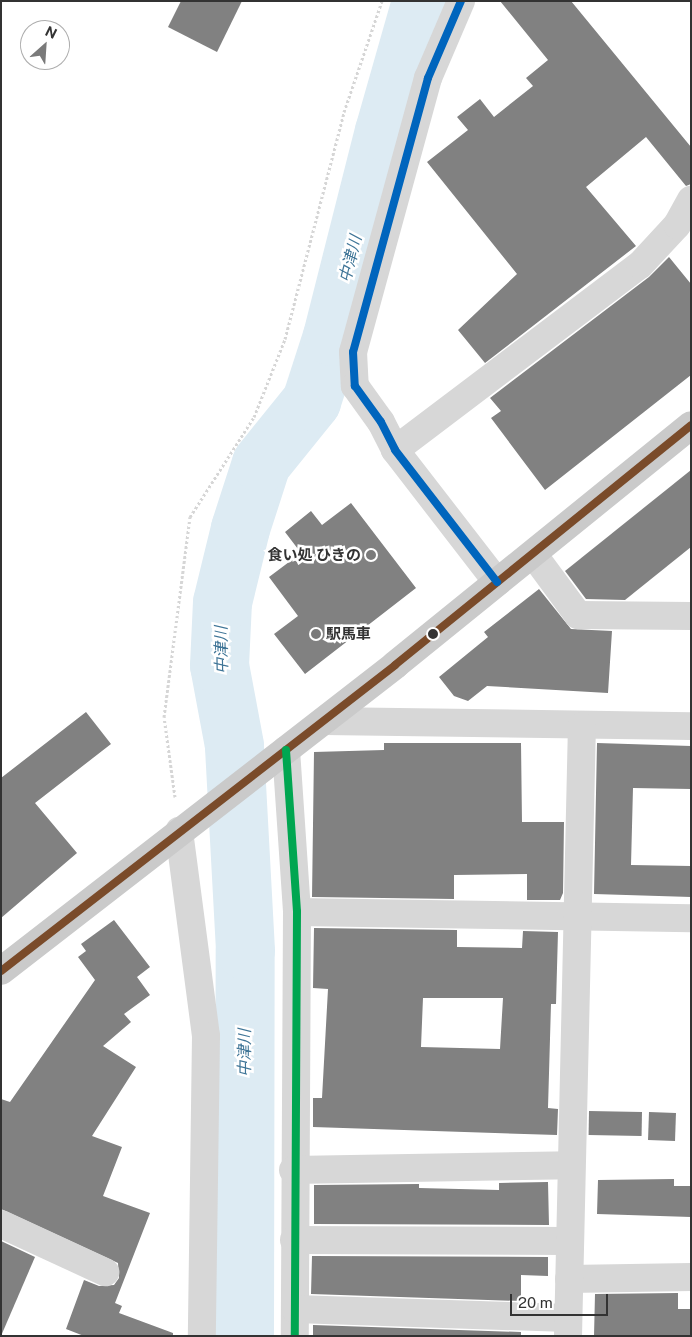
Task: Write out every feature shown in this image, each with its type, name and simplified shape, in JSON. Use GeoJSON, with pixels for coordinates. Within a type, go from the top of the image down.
{"type":"FeatureCollection","features":[{"type":"Feature","properties":{"kind":"main road"},"geometry":{"type":"LineString","coordinates":[[1,972],[185,826],[324,721],[691,425]]}},
{"type":"Feature","properties":{"kind":"street"},"geometry":{"type":"LineString","coordinates":[[461,1],[428,78],[353,352],[355,386],[381,422],[395,450],[497,582]]}},
{"type":"Feature","properties":{"kind":"street"},"geometry":{"type":"LineString","coordinates":[[395,450],[640,265],[677,225],[691,200]]}},
{"type":"Feature","properties":{"kind":"street"},"geometry":{"type":"LineString","coordinates":[[533,554],[578,615],[691,616]]}},
{"type":"Feature","properties":{"kind":"street"},"geometry":{"type":"LineString","coordinates":[[324,721],[691,726]]}},
{"type":"Feature","properties":{"kind":"street"},"geometry":{"type":"LineString","coordinates":[[295,1309],[568,1327],[575,918],[582,726]]}},
{"type":"Feature","properties":{"kind":"street"},"geometry":{"type":"LineString","coordinates":[[286,750],[297,912],[294,1170],[295,1336]]}},
{"type":"Feature","properties":{"kind":"street"},"geometry":{"type":"LineString","coordinates":[[185,826],[206,1036],[202,1336]]}},
{"type":"Feature","properties":{"kind":"street"},"geometry":{"type":"LineString","coordinates":[[297,912],[575,918],[691,918]]}},
{"type":"Feature","properties":{"kind":"street"},"geometry":{"type":"LineString","coordinates":[[294,1170],[570,1165]]}},
{"type":"Feature","properties":{"kind":"street"},"geometry":{"type":"LineString","coordinates":[[1,1224],[106,1272]]}},
{"type":"Feature","properties":{"kind":"street"},"geometry":{"type":"LineString","coordinates":[[294,1240],[570,1241]]}},
{"type":"Feature","properties":{"kind":"street"},"geometry":{"type":"LineString","coordinates":[[569,1278],[691,1277]]}},
{"type":"Feature","properties":{"kind":"path"},"geometry":{"type":"LineString","coordinates":[[185,826],[164,717],[190,517],[254,417],[285,339],[344,112],[382,1]]}},
{"type":"Feature","properties":{"kind":"building"},"geometry":{"type":"Polygon","coordinates":[[[181,1],[242,1],[217,52],[168,27],[181,1]]]}},
{"type":"Feature","properties":{"kind":"building"},"geometry":{"type":"Polygon","coordinates":[[[500,1],[571,1],[691,147],[691,184],[686,186],[646,137],[586,187],[636,246],[485,363],[458,330],[517,274],[427,162],[468,130],[457,117],[480,99],[494,117],[533,86],[526,78],[548,60],[500,1]]]}},
{"type":"Feature","properties":{"kind":"building"},"geometry":{"type":"Polygon","coordinates":[[[669,257],[691,284],[691,375],[545,490],[491,418],[501,411],[490,398],[649,277],[669,257]]]}},
{"type":"Feature","properties":{"kind":"building"},"geometry":{"type":"Polygon","coordinates":[[[691,470],[691,547],[625,600],[586,599],[565,571],[691,470]]]}},
{"type":"Feature","properties":{"kind":"building"},"geometry":{"type":"Polygon","coordinates":[[[351,503],[416,588],[305,674],[274,634],[298,616],[269,577],[301,553],[285,532],[311,511],[322,525],[351,503]]]}},
{"type":"Feature","properties":{"kind":"building"},"geometry":{"type":"Polygon","coordinates":[[[539,589],[571,629],[612,631],[608,693],[487,686],[468,701],[454,696],[439,677],[488,637],[484,632],[539,589]]]}},
{"type":"Feature","properties":{"kind":"building"},"geometry":{"type":"Polygon","coordinates":[[[86,712],[111,744],[35,803],[77,853],[1,918],[1,778],[86,712]]]}},
{"type":"Feature","properties":{"kind":"building"},"geometry":{"type":"Polygon","coordinates":[[[384,743],[521,743],[522,822],[564,822],[563,893],[560,900],[527,900],[527,874],[454,875],[454,899],[312,897],[314,752],[384,750],[384,743]]]}},
{"type":"Feature","properties":{"kind":"building"},"geometry":{"type":"Polygon","coordinates":[[[597,743],[691,746],[691,789],[633,788],[631,865],[691,866],[691,897],[594,894],[597,743]]]}},
{"type":"Feature","properties":{"kind":"building"},"geometry":{"type":"Polygon","coordinates":[[[114,920],[150,967],[137,977],[150,995],[124,1014],[131,1022],[103,1046],[136,1067],[92,1136],[122,1147],[103,1196],[150,1213],[115,1303],[122,1306],[119,1313],[173,1333],[173,1336],[84,1336],[66,1329],[84,1280],[99,1286],[114,1285],[119,1278],[118,1263],[1,1209],[1,1099],[10,1102],[95,980],[78,957],[86,951],[81,944],[114,920]]]}},
{"type":"Feature","properties":{"kind":"building"},"geometry":{"type":"Polygon","coordinates":[[[314,928],[457,930],[457,947],[522,948],[523,931],[558,932],[556,1004],[551,1004],[548,1108],[558,1109],[557,1135],[313,1127],[313,1098],[322,1098],[328,989],[313,988],[314,928]],[[423,998],[421,1047],[500,1049],[503,998],[423,998]]]}},
{"type":"Feature","properties":{"kind":"building"},"geometry":{"type":"Polygon","coordinates":[[[589,1111],[642,1112],[642,1136],[589,1135],[589,1111]]]}},
{"type":"Feature","properties":{"kind":"building"},"geometry":{"type":"Polygon","coordinates":[[[649,1112],[676,1113],[675,1141],[648,1140],[649,1112]]]}},
{"type":"Feature","properties":{"kind":"building"},"geometry":{"type":"Polygon","coordinates":[[[674,1179],[674,1186],[691,1186],[691,1217],[597,1214],[598,1180],[674,1179]]]}},
{"type":"Feature","properties":{"kind":"building"},"geometry":{"type":"Polygon","coordinates":[[[548,1182],[549,1225],[314,1224],[314,1185],[419,1184],[419,1188],[499,1190],[499,1183],[548,1182]]]}},
{"type":"Feature","properties":{"kind":"building"},"geometry":{"type":"Polygon","coordinates":[[[1,1241],[35,1257],[1,1336],[1,1241]]]}},
{"type":"Feature","properties":{"kind":"building"},"geometry":{"type":"Polygon","coordinates":[[[312,1256],[548,1257],[548,1276],[521,1275],[521,1301],[311,1294],[312,1256]]]}},
{"type":"Feature","properties":{"kind":"building"},"geometry":{"type":"Polygon","coordinates":[[[678,1293],[678,1309],[691,1309],[691,1336],[594,1336],[595,1294],[678,1293]]]}},
{"type":"Feature","properties":{"kind":"building"},"geometry":{"type":"Polygon","coordinates":[[[313,1325],[521,1332],[521,1336],[313,1336],[313,1325]]]}},
{"type":"Feature","properties":{"kind":"waterway","name":"中津川"},"geometry":{"type":"LineString","coordinates":[[244,1336],[245,950],[234,745],[219,665],[222,602],[240,528],[261,463],[311,401],[332,336],[384,131],[421,1]]}},
{"type":"Feature","properties":{"kind":"transit line"},"geometry":{"type":"LineString","coordinates":[[461,1],[428,78],[353,352],[355,386],[381,422],[395,450],[497,582]]}},
{"type":"Feature","properties":{"kind":"transit line"},"geometry":{"type":"LineString","coordinates":[[1,971],[395,665],[691,425]]}},
{"type":"Feature","properties":{"kind":"transit line"},"geometry":{"type":"LineString","coordinates":[[286,750],[297,912],[295,1336]]}},
{"type":"Feature","properties":{"kind":"place","name":"食い処 ひきの"},"geometry":{"type":"Point","coordinates":[371,555]}},
{"type":"Feature","properties":{"kind":"place","name":"駅馬車"},"geometry":{"type":"Point","coordinates":[316,634]}}]}
